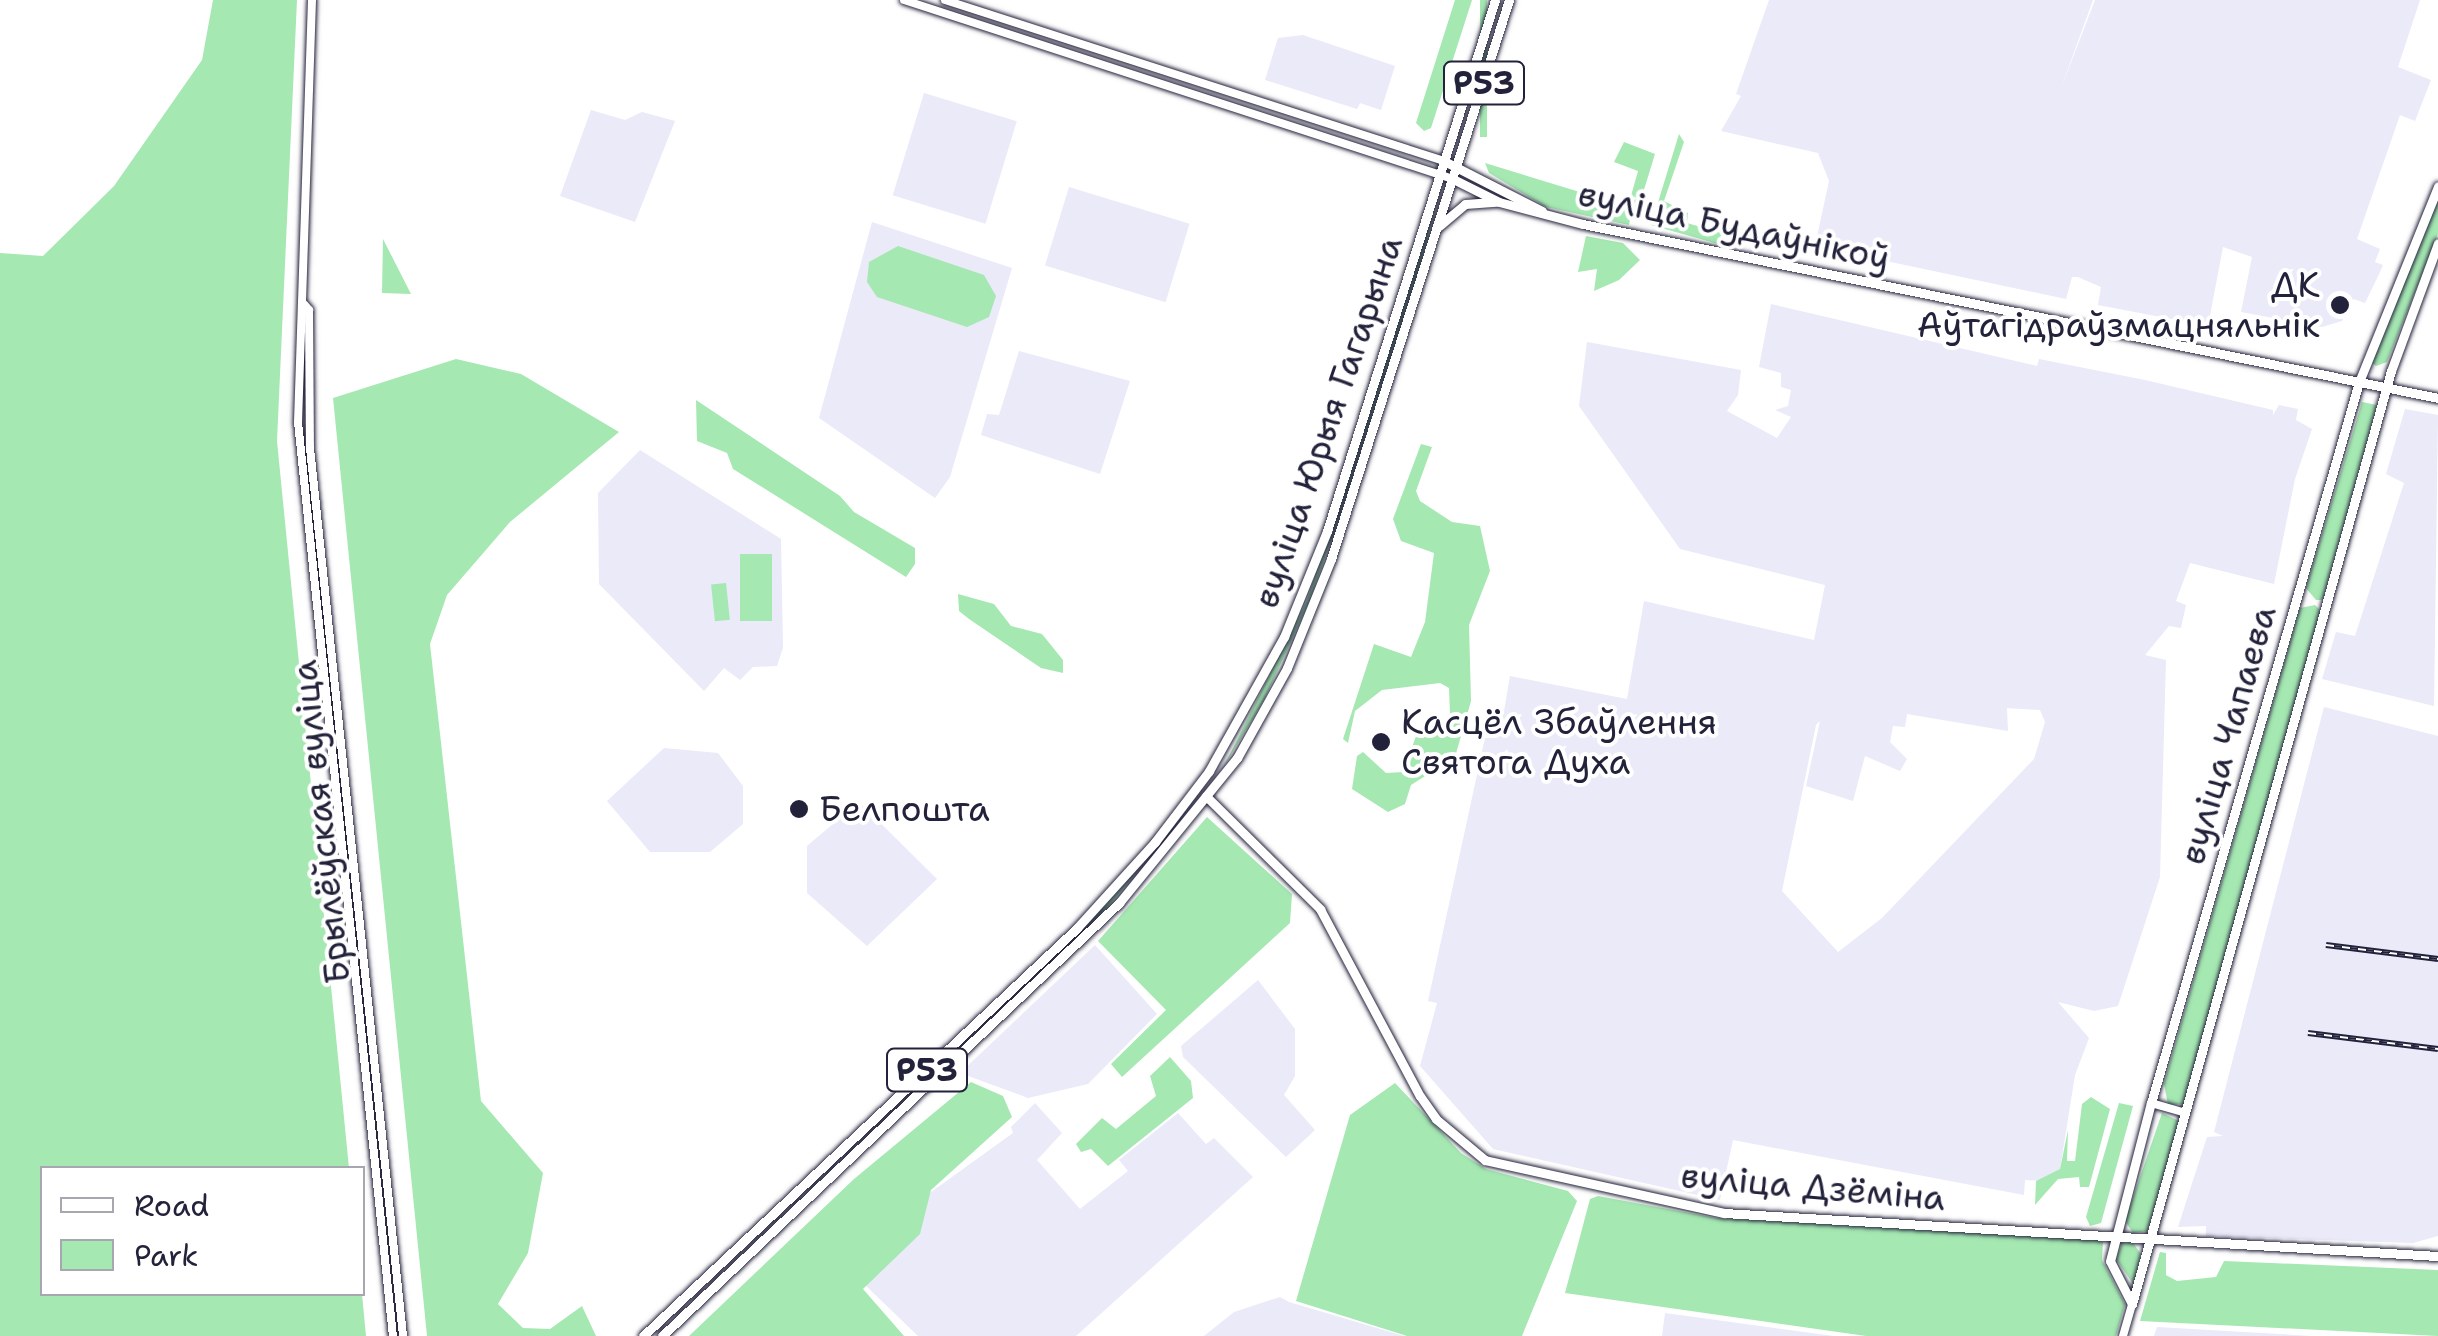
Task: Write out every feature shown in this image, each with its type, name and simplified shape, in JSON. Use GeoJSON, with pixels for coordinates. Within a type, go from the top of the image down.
{"type":"FeatureCollection","features":[{"type":"Feature","properties":{"kind":"main road","name":"вуліца Юрыя Гагарына"},"geometry":{"type":"LineString","coordinates":[[643,1336],[1077,928],[1196,788],[1255,694],[1306,588],[1495,0]]}},
{"type":"Feature","properties":{"kind":"main road","name":"вуліца Юрыя Гагарына"},"geometry":{"type":"LineString","coordinates":[[662,1336],[1119,902],[1208,798],[1263,714],[1306,622],[1509,0]]}},
{"type":"Feature","properties":{"kind":"main road","name":"вуліца Будаўнікоў"},"geometry":{"type":"LineString","coordinates":[[1444,160],[1548,215]]}},
{"type":"Feature","properties":{"kind":"main road","name":"вуліца Будаўнікоў"},"geometry":{"type":"LineString","coordinates":[[1453,179],[1499,202],[1548,215],[2438,398]]}},
{"type":"Feature","properties":{"kind":"main road","name":"вуліца Чапаева"},"geometry":{"type":"LineString","coordinates":[[2132,1304],[2110,1261],[2150,1103],[2359,382],[2438,186]]}},
{"type":"Feature","properties":{"kind":"main road"},"geometry":{"type":"LineString","coordinates":[[1437,227],[1465,204],[1499,202]]}},
{"type":"Feature","properties":{"kind":"main road","name":"вуліца Чапаева"},"geometry":{"type":"LineString","coordinates":[[2132,1304],[2386,387],[2438,243]]}},
{"type":"Feature","properties":{"kind":"main road","name":"вуліца Дзёміна"},"geometry":{"type":"LineString","coordinates":[[1196,788],[1320,909],[1420,1096],[1436,1119],[1485,1160],[1724,1212],[2438,1256]]}},
{"type":"Feature","properties":{"kind":"street","name":"Брылёўская вуліца"},"geometry":{"type":"LineString","coordinates":[[312,0],[302,405],[394,1336]]}},
{"type":"Feature","properties":{"kind":"street","name":"вуліца Будаўнікоў"},"geometry":{"type":"LineString","coordinates":[[904,0],[1302,126],[1453,179]]}},
{"type":"Feature","properties":{"kind":"street","name":"вуліца Будаўнікоў"},"geometry":{"type":"LineString","coordinates":[[946,0],[1444,160]]}},
{"type":"Feature","properties":{"kind":"street"},"geometry":{"type":"LineString","coordinates":[[1016,36],[1020,23]]}},
{"type":"Feature","properties":{"kind":"street"},"geometry":{"type":"LineString","coordinates":[[1199,94],[1203,80]]}},
{"type":"Feature","properties":{"kind":"street"},"geometry":{"type":"LineString","coordinates":[[1302,126],[1304,115]]}},
{"type":"Feature","properties":{"kind":"street","name":"Брылёўская вуліца"},"geometry":{"type":"LineString","coordinates":[[302,405],[403,1336]]}},
{"type":"Feature","properties":{"kind":"street"},"geometry":{"type":"LineString","coordinates":[[2150,1103],[2186,1113]]}},
{"type":"Feature","properties":{"kind":"street","name":"вуліца Чапаева"},"geometry":{"type":"LineString","coordinates":[[2123,1336],[2132,1304]]}},
{"type":"Feature","properties":{"kind":"shaded area"},"geometry":{"type":"Polygon","coordinates":[[[1769,0],[2093,0],[2060,91],[2095,0],[2420,0],[2398,67],[2431,80],[2415,121],[2400,115],[2357,239],[2380,249],[2375,262],[2383,265],[2380,272],[2365,303],[2354,299],[2342,321],[2322,327],[2241,312],[2252,257],[2223,247],[2208,326],[2098,305],[2101,287],[2078,277],[2072,277],[2066,299],[1815,246],[1829,181],[1818,153],[1721,131],[1741,96],[1736,94],[1769,0]]]}},
{"type":"Feature","properties":{"kind":"shaded area"},"geometry":{"type":"Polygon","coordinates":[[[1303,35],[1395,66],[1381,110],[1360,103],[1357,109],[1265,80],[1278,38],[1303,35]]]}},
{"type":"Feature","properties":{"kind":"shaded area"},"geometry":{"type":"Polygon","coordinates":[[[924,93],[1017,121],[985,224],[893,195],[924,93]]]}},
{"type":"Feature","properties":{"kind":"shaded area"},"geometry":{"type":"Polygon","coordinates":[[[591,110],[625,120],[642,112],[675,121],[635,222],[560,196],[591,110]]]}},
{"type":"Feature","properties":{"kind":"shaded area"},"geometry":{"type":"Polygon","coordinates":[[[1069,187],[1189,224],[1166,302],[1045,265],[1069,187]]]}},
{"type":"Feature","properties":{"kind":"shaded area"},"geometry":{"type":"Polygon","coordinates":[[[872,222],[1012,268],[950,477],[935,498],[819,418],[872,222]]]}},
{"type":"Feature","properties":{"kind":"shaded area"},"geometry":{"type":"Polygon","coordinates":[[[1771,304],[2037,366],[2039,359],[2145,380],[2273,410],[2273,415],[2279,405],[2298,409],[2296,420],[2312,429],[2295,479],[2274,584],[2190,563],[2176,601],[2186,605],[2181,628],[2169,626],[2145,655],[2166,660],[2160,877],[2118,1006],[2094,1011],[2058,1002],[2089,1038],[2075,1075],[2060,1169],[2045,1181],[2025,1180],[2024,1195],[1733,1140],[1720,1200],[1493,1149],[1420,1066],[1437,1003],[1428,1001],[1491,710],[1504,711],[1510,676],[1627,699],[1644,601],[1814,640],[1825,585],[1680,549],[1579,406],[1587,342],[1741,370],[1738,395],[1727,411],[1777,438],[1791,417],[1775,410],[1788,406],[1791,390],[1781,387],[1781,373],[1759,367],[1771,304]],[[2007,708],[2008,731],[1907,714],[1905,727],[1893,726],[1890,742],[1907,759],[1900,771],[1865,756],[1853,801],[1806,786],[1820,721],[1816,725],[1782,891],[1838,952],[1882,918],[2034,759],[2045,722],[2040,710],[2007,708]]]}},
{"type":"Feature","properties":{"kind":"shaded area"},"geometry":{"type":"Polygon","coordinates":[[[1019,351],[1130,381],[1100,474],[981,435],[987,414],[999,415],[1019,351]]]}},
{"type":"Feature","properties":{"kind":"shaded area"},"geometry":{"type":"Polygon","coordinates":[[[2405,409],[2438,415],[2434,706],[2322,679],[2336,632],[2355,636],[2404,483],[2386,474],[2405,409]]]}},
{"type":"Feature","properties":{"kind":"shaded area"},"geometry":{"type":"Polygon","coordinates":[[[640,450],[781,539],[783,648],[777,666],[753,667],[740,680],[724,668],[704,691],[599,584],[598,493],[640,450]]]}},
{"type":"Feature","properties":{"kind":"shaded area"},"geometry":{"type":"Polygon","coordinates":[[[2324,707],[2438,736],[2438,1236],[2413,1243],[2206,1236],[2206,1226],[2178,1227],[2207,1137],[2223,1136],[2214,1132],[2324,707]]]}},
{"type":"Feature","properties":{"kind":"shaded area"},"geometry":{"type":"Polygon","coordinates":[[[664,748],[718,753],[743,786],[743,824],[710,852],[650,852],[607,801],[664,748]]]}},
{"type":"Feature","properties":{"kind":"shaded area"},"geometry":{"type":"Polygon","coordinates":[[[859,802],[937,879],[867,946],[807,893],[807,846],[859,802]]]}},
{"type":"Feature","properties":{"kind":"shaded area"},"geometry":{"type":"Polygon","coordinates":[[[1095,945],[1157,1014],[1088,1084],[1028,1098],[960,1073],[1095,945]]]}},
{"type":"Feature","properties":{"kind":"shaded area"},"geometry":{"type":"Polygon","coordinates":[[[1258,980],[1295,1029],[1295,1076],[1284,1095],[1315,1130],[1286,1157],[1183,1057],[1181,1046],[1258,980]]]}},
{"type":"Feature","properties":{"kind":"shaded area"},"geometry":{"type":"Polygon","coordinates":[[[1035,1103],[1062,1133],[1037,1160],[1080,1209],[1128,1171],[1119,1160],[1178,1113],[1206,1144],[1214,1138],[1253,1177],[1076,1336],[918,1336],[838,1259],[1013,1133],[1011,1127],[1035,1103]]]}},
{"type":"Feature","properties":{"kind":"shaded area"},"geometry":{"type":"Polygon","coordinates":[[[1280,1297],[1404,1336],[1204,1336],[1234,1312],[1280,1297]]]}},
{"type":"Feature","properties":{"kind":"shaded area"},"geometry":{"type":"Polygon","coordinates":[[[1665,1313],[1834,1336],[1662,1336],[1665,1313]]]}},
{"type":"Feature","properties":{"kind":"shaded area"},"geometry":{"type":"Polygon","coordinates":[[[2157,1327],[2312,1336],[2154,1336],[2157,1327]]]}},
{"type":"Feature","properties":{"kind":"green space"},"geometry":{"type":"Polygon","coordinates":[[[213,0],[297,0],[277,441],[349,1166],[40,1166],[40,1296],[362,1296],[366,1336],[0,1336],[0,253],[43,256],[114,186],[202,60],[213,0]]]}},
{"type":"Feature","properties":{"kind":"green space"},"geometry":{"type":"Polygon","coordinates":[[[1455,0],[1472,0],[1431,128],[1424,131],[1416,123],[1455,0]]]}},
{"type":"Feature","properties":{"kind":"green space"},"geometry":{"type":"Polygon","coordinates":[[[1480,0],[1487,0],[1487,137],[1480,137],[1480,0]]]}},
{"type":"Feature","properties":{"kind":"green space"},"geometry":{"type":"Polygon","coordinates":[[[1679,134],[1684,142],[1664,201],[1688,213],[1687,223],[1722,233],[1718,244],[1651,225],[1679,134]]]}},
{"type":"Feature","properties":{"kind":"green space"},"geometry":{"type":"Polygon","coordinates":[[[1624,142],[1655,154],[1639,206],[1629,203],[1638,171],[1614,162],[1624,142]]]}},
{"type":"Feature","properties":{"kind":"green space"},"geometry":{"type":"Polygon","coordinates":[[[1485,163],[1632,208],[1629,225],[1546,207],[1489,173],[1485,163]]]}},
{"type":"Feature","properties":{"kind":"green space"},"geometry":{"type":"Polygon","coordinates":[[[2438,197],[2438,234],[2387,362],[2376,366],[2371,362],[2438,197]]]}},
{"type":"Feature","properties":{"kind":"green space"},"geometry":{"type":"Polygon","coordinates":[[[1437,199],[1420,268],[1310,600],[1264,700],[1224,766],[1307,600],[1437,199]]]}},
{"type":"Feature","properties":{"kind":"green space"},"geometry":{"type":"Polygon","coordinates":[[[1586,236],[1623,243],[1640,260],[1619,280],[1594,291],[1597,269],[1578,272],[1586,236]]]}},
{"type":"Feature","properties":{"kind":"green space"},"geometry":{"type":"Polygon","coordinates":[[[383,239],[411,294],[382,293],[383,239]]]}},
{"type":"Feature","properties":{"kind":"green space"},"geometry":{"type":"Polygon","coordinates":[[[898,246],[984,275],[996,296],[989,317],[967,327],[877,297],[867,282],[869,262],[898,246]]]}},
{"type":"Feature","properties":{"kind":"green space"},"geometry":{"type":"Polygon","coordinates":[[[456,359],[521,374],[619,432],[510,522],[447,595],[430,644],[481,1101],[543,1173],[528,1253],[498,1304],[523,1328],[550,1329],[582,1306],[596,1336],[427,1336],[333,398],[456,359]]]}},
{"type":"Feature","properties":{"kind":"green space"},"geometry":{"type":"Polygon","coordinates":[[[696,400],[840,496],[854,512],[915,548],[915,564],[906,577],[733,469],[727,453],[697,441],[696,400]]]}},
{"type":"Feature","properties":{"kind":"green space"},"geometry":{"type":"Polygon","coordinates":[[[2362,402],[2377,405],[2323,600],[2316,600],[2306,588],[2362,402]]]}},
{"type":"Feature","properties":{"kind":"green space"},"geometry":{"type":"Polygon","coordinates":[[[1421,444],[1432,447],[1416,491],[1420,501],[1452,522],[1480,526],[1490,571],[1469,625],[1471,701],[1455,757],[1411,785],[1405,804],[1388,812],[1352,789],[1357,756],[1363,752],[1386,773],[1403,772],[1419,728],[1440,728],[1450,713],[1449,688],[1440,683],[1382,690],[1355,711],[1348,743],[1343,739],[1374,644],[1411,657],[1425,622],[1434,553],[1401,541],[1393,519],[1421,444]]]}},
{"type":"Feature","properties":{"kind":"green space"},"geometry":{"type":"Polygon","coordinates":[[[740,554],[772,554],[772,621],[740,621],[740,554]]]}},
{"type":"Feature","properties":{"kind":"green space"},"geometry":{"type":"Polygon","coordinates":[[[726,583],[730,620],[715,621],[711,585],[726,583]]]}},
{"type":"Feature","properties":{"kind":"green space"},"geometry":{"type":"Polygon","coordinates":[[[958,594],[994,604],[1011,626],[1042,634],[1063,660],[1063,673],[1041,668],[969,619],[959,611],[958,594]]]}},
{"type":"Feature","properties":{"kind":"green space"},"geometry":{"type":"Polygon","coordinates":[[[2315,605],[2321,611],[2184,1104],[2168,1105],[2164,1084],[2300,608],[2315,605]]]}},
{"type":"Feature","properties":{"kind":"green space"},"geometry":{"type":"Polygon","coordinates":[[[1207,817],[1292,894],[1290,923],[1122,1077],[1111,1064],[1166,1010],[1098,941],[1207,817]]]}},
{"type":"Feature","properties":{"kind":"green space"},"geometry":{"type":"Polygon","coordinates":[[[1178,819],[1109,906],[648,1336],[1091,920],[1178,819]]]}},
{"type":"Feature","properties":{"kind":"green space"},"geometry":{"type":"Polygon","coordinates":[[[1170,1057],[1191,1081],[1193,1098],[1108,1166],[1091,1149],[1081,1152],[1076,1144],[1102,1118],[1116,1129],[1156,1096],[1150,1076],[1170,1057]]]}},
{"type":"Feature","properties":{"kind":"green space"},"geometry":{"type":"Polygon","coordinates":[[[971,1082],[1003,1096],[1012,1117],[931,1190],[920,1234],[863,1289],[904,1336],[689,1336],[854,1179],[971,1082]]]}},
{"type":"Feature","properties":{"kind":"green space"},"geometry":{"type":"Polygon","coordinates":[[[1395,1083],[1461,1153],[1486,1169],[1568,1191],[1577,1201],[1522,1336],[1407,1336],[1296,1301],[1350,1115],[1395,1083]]]}},
{"type":"Feature","properties":{"kind":"green space"},"geometry":{"type":"Polygon","coordinates":[[[2091,1097],[2110,1109],[2089,1187],[2080,1187],[2079,1177],[2058,1179],[2035,1205],[2036,1181],[2060,1169],[2068,1130],[2067,1161],[2075,1161],[2082,1104],[2091,1097]]]}},
{"type":"Feature","properties":{"kind":"green space"},"geometry":{"type":"Polygon","coordinates":[[[2119,1103],[2133,1106],[2101,1223],[2090,1226],[2086,1217],[2119,1103]]]}},
{"type":"Feature","properties":{"kind":"green space"},"geometry":{"type":"Polygon","coordinates":[[[2162,1113],[2179,1121],[2148,1231],[2133,1233],[2125,1221],[2162,1113]]]}},
{"type":"Feature","properties":{"kind":"green space"},"geometry":{"type":"Polygon","coordinates":[[[1598,1196],[1716,1218],[2096,1240],[2103,1242],[2102,1260],[2125,1304],[2116,1336],[1866,1336],[1565,1293],[1590,1199],[1598,1196]]]}},
{"type":"Feature","properties":{"kind":"green space"},"geometry":{"type":"Polygon","coordinates":[[[2122,1243],[2133,1243],[2141,1254],[2134,1285],[2116,1259],[2122,1243]]]}},
{"type":"Feature","properties":{"kind":"green space"},"geometry":{"type":"Polygon","coordinates":[[[2160,1252],[2166,1253],[2166,1275],[2177,1281],[2216,1277],[2224,1261],[2438,1270],[2438,1336],[2140,1321],[2160,1252]]]}},
{"type":"Feature","properties":{"kind":"railway"},"geometry":{"type":"LineString","coordinates":[[2326,945],[2438,959]]}},
{"type":"Feature","properties":{"kind":"railway"},"geometry":{"type":"LineString","coordinates":[[2308,1033],[2438,1049]]}},
{"type":"Feature","properties":{"kind":"place","name":"ДК Аўтагідраўзмацняльнік"},"geometry":{"type":"Point","coordinates":[2340,305]}},
{"type":"Feature","properties":{"kind":"place","name":"Касцёл Збаўлення Святога Духа"},"geometry":{"type":"Point","coordinates":[1381,742]}},
{"type":"Feature","properties":{"kind":"place","name":"Белпошта"},"geometry":{"type":"Point","coordinates":[799,809]}}]}
